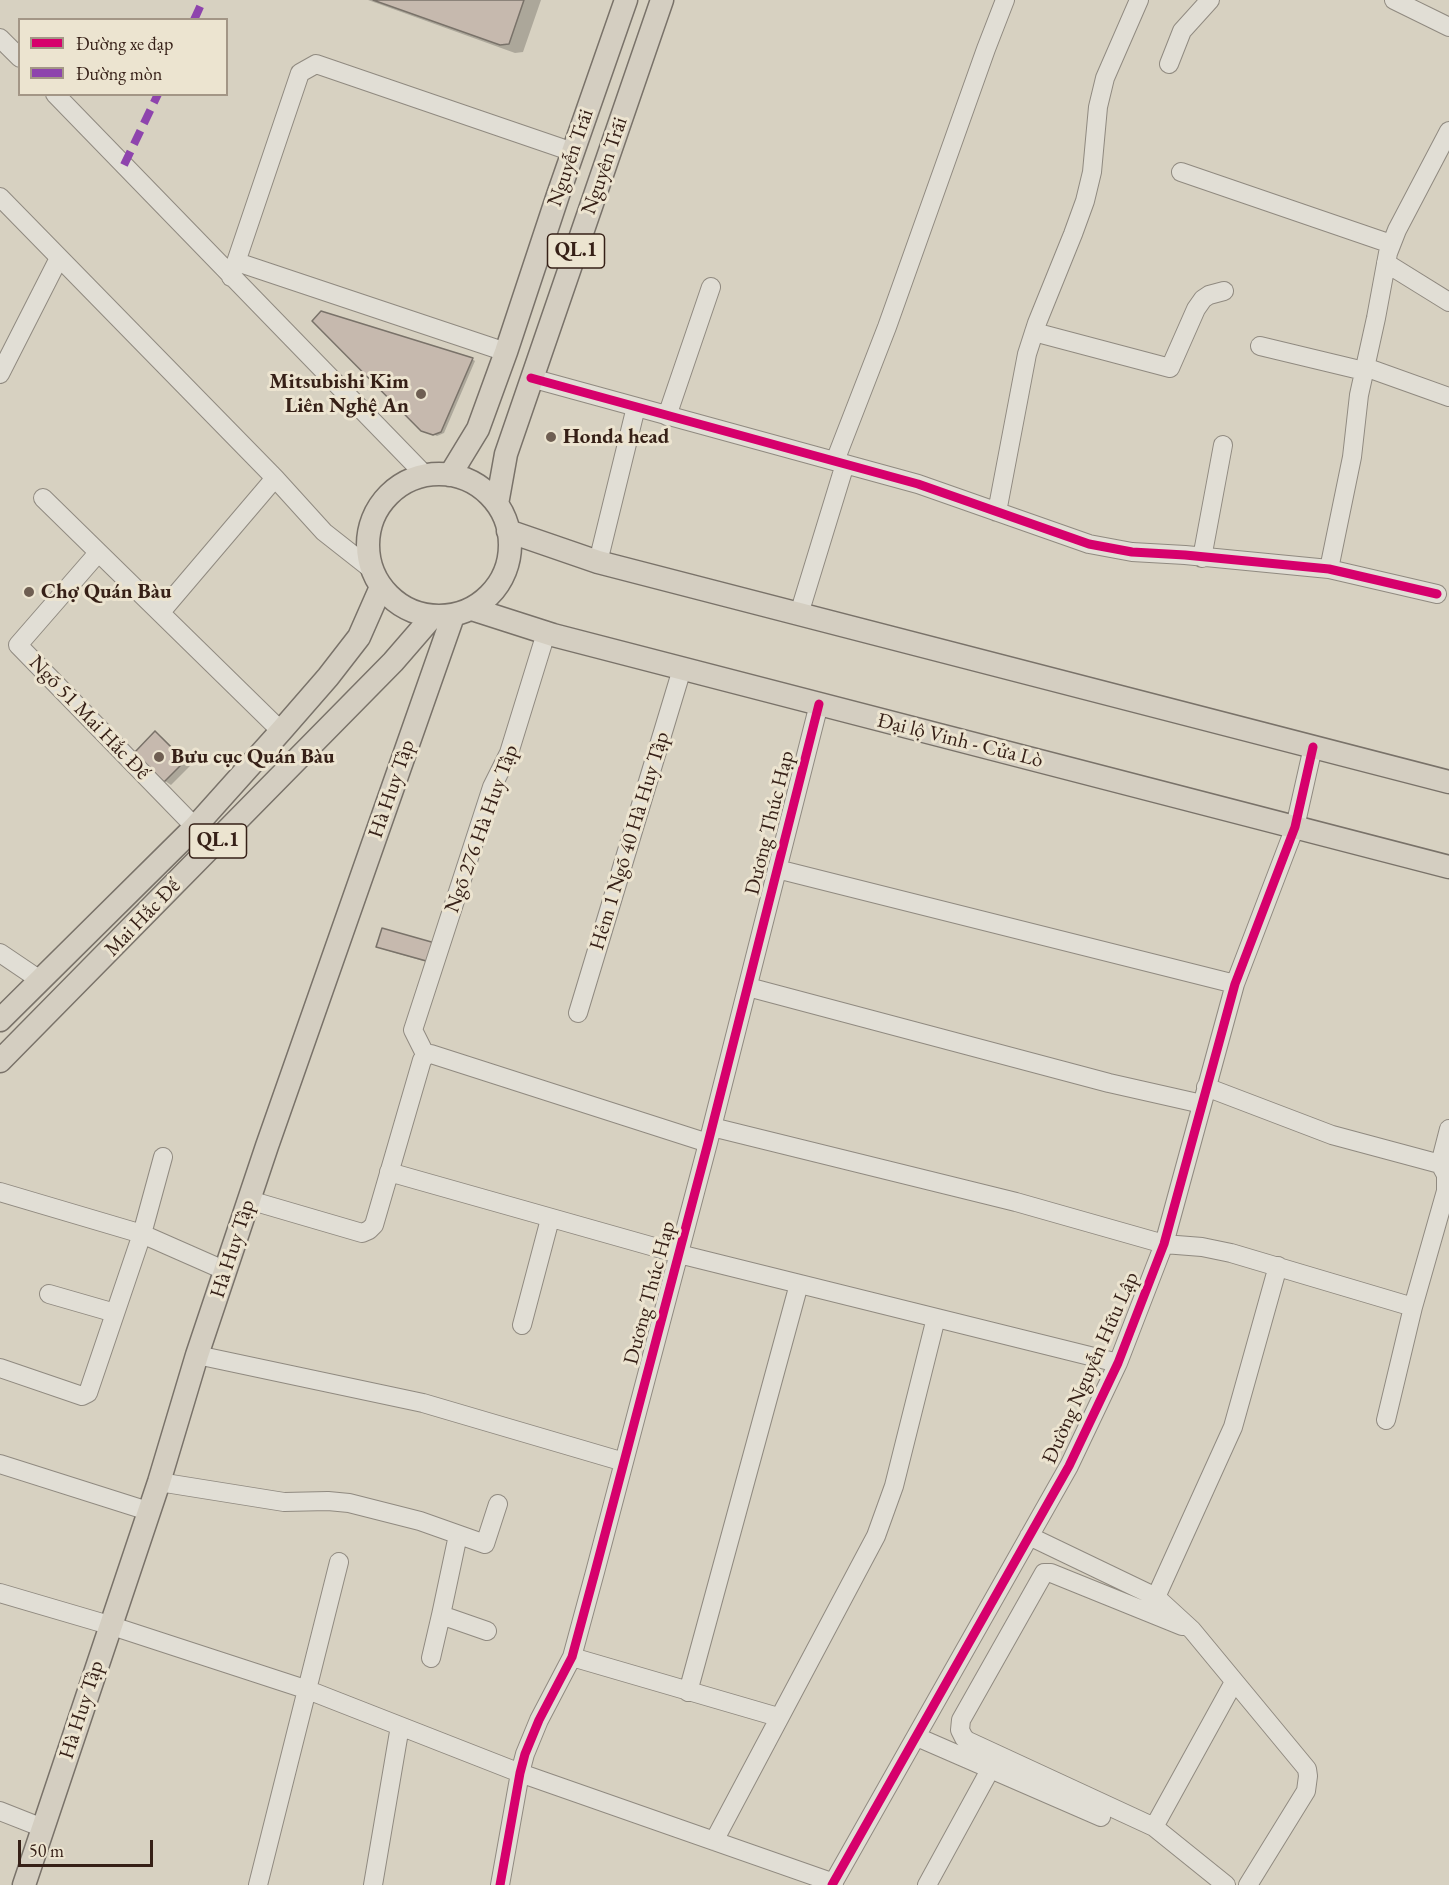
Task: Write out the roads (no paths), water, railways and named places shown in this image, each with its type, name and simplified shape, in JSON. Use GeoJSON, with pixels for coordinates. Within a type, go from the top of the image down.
{"type":"FeatureCollection","features":[{"type":"Feature","properties":{"kind":"main road","name":"Nguyễn Trãi"},"geometry":{"type":"LineString","coordinates":[[506,352],[626,0]]}},
{"type":"Feature","properties":{"kind":"main road","name":"Nguyên Trãi"},"geometry":{"type":"LineString","coordinates":[[497,504],[506,454],[662,0]]}},
{"type":"Feature","properties":{"kind":"main road","name":"QL.1"},"geometry":{"type":"LineString","coordinates":[[450,475],[478,429],[506,352]]}},
{"type":"Feature","properties":{"kind":"main road","name":"QL.1"},"geometry":{"type":"LineString","coordinates":[[376,578],[367,549],[369,529],[376,509],[389,494],[406,482],[425,475],[450,475],[465,479],[483,489],[497,504],[506,522],[510,542],[508,562],[501,581],[489,597],[452,614]]}},
{"type":"Feature","properties":{"kind":"main road"},"geometry":{"type":"LineString","coordinates":[[508,531],[598,562],[1449,782]]}},
{"type":"Feature","properties":{"kind":"main road"},"geometry":{"type":"LineString","coordinates":[[376,578],[395,602],[412,612],[452,614]]}},
{"type":"Feature","properties":{"kind":"main road","name":"Mai Hắc Đế"},"geometry":{"type":"LineString","coordinates":[[0,1020],[195,827],[328,677],[358,637],[376,578]]}},
{"type":"Feature","properties":{"kind":"main road","name":"Mai Hắc Đế"},"geometry":{"type":"LineString","coordinates":[[0,1061],[393,662],[452,614]]}},
{"type":"Feature","properties":{"kind":"main road","name":"Đại lộ Vinh - Cửa Lò"},"geometry":{"type":"LineString","coordinates":[[452,614],[546,633],[1449,867]]}},
{"type":"Feature","properties":{"kind":"main road","name":"Hà Huy Tập"},"geometry":{"type":"LineString","coordinates":[[24,1885],[159,1482],[197,1356],[249,1200],[452,614]]}},
{"type":"Feature","properties":{"kind":"street"},"geometry":{"type":"LineString","coordinates":[[799,614],[840,462],[1005,0]]}},
{"type":"Feature","properties":{"kind":"street"},"geometry":{"type":"LineString","coordinates":[[997,512],[1020,381],[1034,332],[1085,201],[1092,172],[1098,107],[1105,78],[1139,0]]}},
{"type":"Feature","properties":{"kind":"street"},"geometry":{"type":"LineString","coordinates":[[1169,64],[1182,31],[1210,0]]}},
{"type":"Feature","properties":{"kind":"street"},"geometry":{"type":"LineString","coordinates":[[1394,0],[1449,27]]}},
{"type":"Feature","properties":{"kind":"street"},"geometry":{"type":"LineString","coordinates":[[0,38],[18,56]]}},
{"type":"Feature","properties":{"kind":"street"},"geometry":{"type":"LineString","coordinates":[[234,270],[300,73],[316,64],[573,152]]}},
{"type":"Feature","properties":{"kind":"street"},"geometry":{"type":"LineString","coordinates":[[57,96],[234,270],[425,475]]}},
{"type":"Feature","properties":{"kind":"street"},"geometry":{"type":"LineString","coordinates":[[1329,569],[1352,457],[1359,395],[1391,244],[1449,131]]}},
{"type":"Feature","properties":{"kind":"street"},"geometry":{"type":"LineString","coordinates":[[1180,172],[1391,244]]}},
{"type":"Feature","properties":{"kind":"street"},"geometry":{"type":"LineString","coordinates":[[0,197],[275,478],[324,532],[376,578]]}},
{"type":"Feature","properties":{"kind":"street"},"geometry":{"type":"LineString","coordinates":[[0,374],[59,258]]}},
{"type":"Feature","properties":{"kind":"street"},"geometry":{"type":"LineString","coordinates":[[1386,263],[1449,302]]}},
{"type":"Feature","properties":{"kind":"street"},"geometry":{"type":"LineString","coordinates":[[234,270],[506,352]]}},
{"type":"Feature","properties":{"kind":"street"},"geometry":{"type":"LineString","coordinates":[[667,416],[711,287]]}},
{"type":"Feature","properties":{"kind":"street"},"geometry":{"type":"LineString","coordinates":[[1034,332],[1170,368],[1196,309],[1203,299],[1224,291]]}},
{"type":"Feature","properties":{"kind":"street"},"geometry":{"type":"LineString","coordinates":[[1260,346],[1364,369],[1449,397]]}},
{"type":"Feature","properties":{"kind":"street"},"geometry":{"type":"LineString","coordinates":[[531,378],[928,487],[1089,544],[1132,552],[1329,569],[1437,594]]}},
{"type":"Feature","properties":{"kind":"street"},"geometry":{"type":"LineString","coordinates":[[598,562],[636,408]]}},
{"type":"Feature","properties":{"kind":"street"},"geometry":{"type":"LineString","coordinates":[[1202,558],[1223,445]]}},
{"type":"Feature","properties":{"kind":"street"},"geometry":{"type":"LineString","coordinates":[[161,612],[275,478]]}},
{"type":"Feature","properties":{"kind":"street"},"geometry":{"type":"LineString","coordinates":[[43,498],[281,731]]}},
{"type":"Feature","properties":{"kind":"street","name":"Ngõ 51 Mai Hắc Đế"},"geometry":{"type":"LineString","coordinates":[[98,553],[9,644],[195,827]]}},
{"type":"Feature","properties":{"kind":"street","name":"Ngõ 276 Hà Huy Tập"},"geometry":{"type":"LineString","coordinates":[[426,1056],[413,1030],[492,787],[510,753],[546,633]]}},
{"type":"Feature","properties":{"kind":"street","name":"Hẻm 1 Ngõ 40 Hà Huy Tập"},"geometry":{"type":"LineString","coordinates":[[578,1013],[682,669]]}},
{"type":"Feature","properties":{"kind":"street","name":"Dương Thúc Hạp"},"geometry":{"type":"LineString","coordinates":[[500,1885],[520,1773],[538,1720],[572,1657],[710,1135],[819,704]]}},
{"type":"Feature","properties":{"kind":"street","name":"Đường Nguyễn Hữu Lập"},"geometry":{"type":"LineString","coordinates":[[833,1884],[1069,1466],[1118,1363],[1164,1244],[1235,984],[1295,827],[1313,747]]}},
{"type":"Feature","properties":{"kind":"street"},"geometry":{"type":"LineString","coordinates":[[777,869],[1235,984]]}},
{"type":"Feature","properties":{"kind":"street"},"geometry":{"type":"LineString","coordinates":[[0,953],[40,980]]}},
{"type":"Feature","properties":{"kind":"street"},"geometry":{"type":"LineString","coordinates":[[748,987],[1109,1083],[1204,1096],[1332,1135],[1440,1164]]}},
{"type":"Feature","properties":{"kind":"street"},"geometry":{"type":"LineString","coordinates":[[249,1200],[362,1233],[369,1230],[374,1225],[422,1060],[431,1054],[710,1135],[1016,1202],[1164,1244],[1202,1247],[1231,1253],[1413,1307]]}},
{"type":"Feature","properties":{"kind":"street"},"geometry":{"type":"LineString","coordinates":[[1386,1420],[1413,1307],[1446,1191],[1446,1175],[1440,1164],[1449,1129]]}},
{"type":"Feature","properties":{"kind":"street"},"geometry":{"type":"LineString","coordinates":[[0,1368],[82,1396],[86,1395],[142,1234],[163,1157]]}},
{"type":"Feature","properties":{"kind":"street"},"geometry":{"type":"LineString","coordinates":[[389,1172],[679,1254],[1118,1363]]}},
{"type":"Feature","properties":{"kind":"street"},"geometry":{"type":"LineString","coordinates":[[0,1192],[142,1234],[226,1271]]}},
{"type":"Feature","properties":{"kind":"street"},"geometry":{"type":"LineString","coordinates":[[522,1325],[549,1219]]}},
{"type":"Feature","properties":{"kind":"street"},"geometry":{"type":"LineString","coordinates":[[1156,1597],[1233,1427],[1278,1266]]}},
{"type":"Feature","properties":{"kind":"street"},"geometry":{"type":"LineString","coordinates":[[688,1692],[799,1284]]}},
{"type":"Feature","properties":{"kind":"street"},"geometry":{"type":"LineString","coordinates":[[50,1294],[115,1313]]}},
{"type":"Feature","properties":{"kind":"street"},"geometry":{"type":"LineString","coordinates":[[714,1841],[778,1717],[860,1569],[884,1516],[899,1467],[936,1318]]}},
{"type":"Feature","properties":{"kind":"street"},"geometry":{"type":"LineString","coordinates":[[197,1356],[423,1403],[624,1462]]}},
{"type":"Feature","properties":{"kind":"street"},"geometry":{"type":"LineString","coordinates":[[0,1464],[148,1511]]}},
{"type":"Feature","properties":{"kind":"street"},"geometry":{"type":"LineString","coordinates":[[159,1482],[284,1502],[350,1503],[409,1518],[484,1544],[498,1504]]}},
{"type":"Feature","properties":{"kind":"street"},"geometry":{"type":"LineString","coordinates":[[430,1658],[458,1535]]}},
{"type":"Feature","properties":{"kind":"street"},"geometry":{"type":"LineString","coordinates":[[1029,1536],[1156,1597],[1192,1630],[1304,1765],[1308,1776],[1306,1791],[1248,1885]]}},
{"type":"Feature","properties":{"kind":"street"},"geometry":{"type":"LineString","coordinates":[[258,1885],[339,1562]]}},
{"type":"Feature","properties":{"kind":"street"},"geometry":{"type":"LineString","coordinates":[[1192,1630],[1052,1573],[1044,1573],[960,1725],[961,1733],[968,1741],[1154,1827],[1226,1885]]}},
{"type":"Feature","properties":{"kind":"street"},"geometry":{"type":"LineString","coordinates":[[0,1593],[308,1690],[520,1773],[833,1884]]}},
{"type":"Feature","properties":{"kind":"street"},"geometry":{"type":"LineString","coordinates":[[441,1615],[487,1630]]}},
{"type":"Feature","properties":{"kind":"street"},"geometry":{"type":"LineString","coordinates":[[572,1657],[778,1717]]}},
{"type":"Feature","properties":{"kind":"street"},"geometry":{"type":"LineString","coordinates":[[1154,1827],[1234,1682]]}},
{"type":"Feature","properties":{"kind":"street"},"geometry":{"type":"LineString","coordinates":[[373,1885],[400,1726]]}},
{"type":"Feature","properties":{"kind":"street"},"geometry":{"type":"LineString","coordinates":[[918,1737],[1101,1817]]}},
{"type":"Feature","properties":{"kind":"street"},"geometry":{"type":"LineString","coordinates":[[927,1885],[991,1768]]}},
{"type":"Feature","properties":{"kind":"street"},"geometry":{"type":"LineString","coordinates":[[0,1811],[43,1828]]}},
{"type":"Feature","properties":{"kind":"place","name":"Mitsubishi Kim Liên Nghệ An"},"geometry":{"type":"Point","coordinates":[421,394]}},
{"type":"Feature","properties":{"kind":"place","name":"Honda head"},"geometry":{"type":"Point","coordinates":[551,437]}},
{"type":"Feature","properties":{"kind":"place","name":"Chợ Quán Bàu"},"geometry":{"type":"Point","coordinates":[29,592]}},
{"type":"Feature","properties":{"kind":"place","name":"Bưu cục Quán Bàu"},"geometry":{"type":"Point","coordinates":[159,757]}}]}
